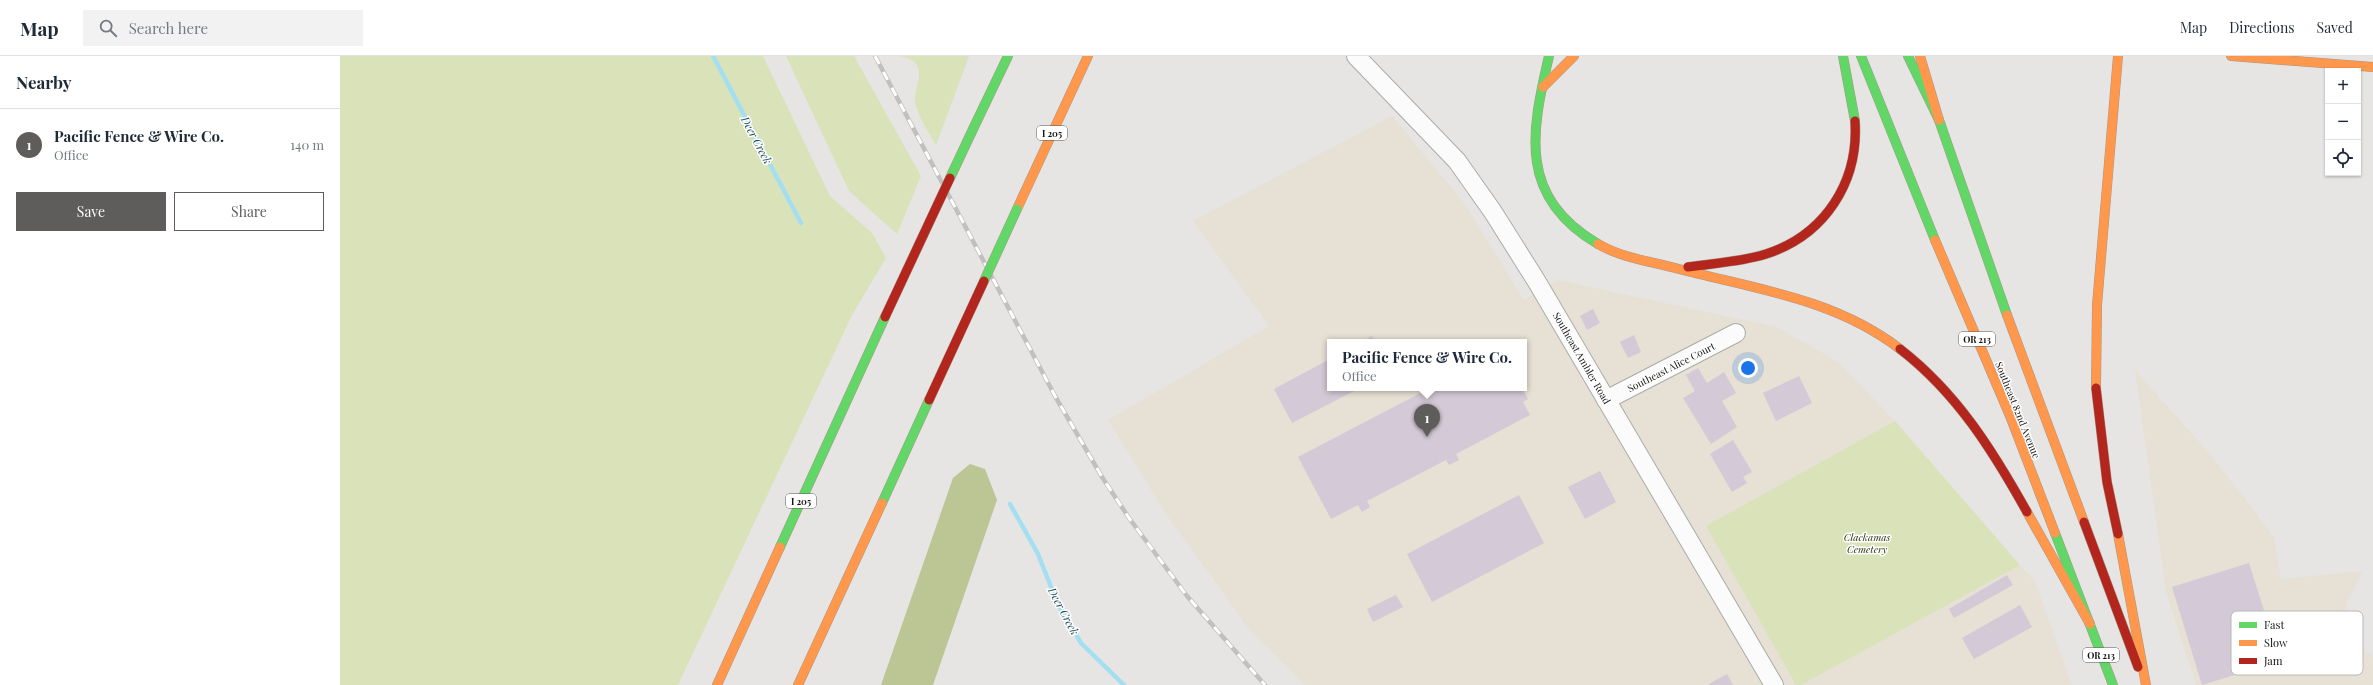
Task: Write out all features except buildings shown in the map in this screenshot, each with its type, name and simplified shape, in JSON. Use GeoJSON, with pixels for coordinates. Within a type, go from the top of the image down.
{"type":"FeatureCollection","features":[{"type":"Feature","properties":{"kind":"main road","name":"I 205"},"geometry":{"type":"LineString","coordinates":[[717,685],[885,317],[1008,56]]}},
{"type":"Feature","properties":{"kind":"main road","name":"I 205"},"geometry":{"type":"LineString","coordinates":[[798,685],[1088,56]]}},
{"type":"Feature","properties":{"kind":"main road"},"geometry":{"type":"LineString","coordinates":[[1549,56],[1536,122],[1535,157],[1544,188],[1561,214],[1583,235],[1610,250],[1643,262],[1677,268],[1785,295],[1831,310],[1858,322],[1915,360],[1946,390],[1982,436],[2003,468],[2090,624]]}},
{"type":"Feature","properties":{"kind":"main road"},"geometry":{"type":"LineString","coordinates":[[1542,87],[1574,56]]}},
{"type":"Feature","properties":{"kind":"main road"},"geometry":{"type":"LineString","coordinates":[[1677,268],[1768,253],[1806,235],[1832,211],[1842,194],[1850,175],[1854,143],[1854,118],[1843,56]]}},
{"type":"Feature","properties":{"kind":"main road","name":"Southeast 82nd Avenue"},"geometry":{"type":"LineString","coordinates":[[1861,56],[1928,223],[2010,416],[2112,685]]}},
{"type":"Feature","properties":{"kind":"main road"},"geometry":{"type":"LineString","coordinates":[[1908,56],[1939,120]]}},
{"type":"Feature","properties":{"kind":"main road","name":"OR 213"},"geometry":{"type":"LineString","coordinates":[[1920,56],[1939,120],[2008,318],[2145,685]]}},
{"type":"Feature","properties":{"kind":"main road"},"geometry":{"type":"LineString","coordinates":[[2118,56],[2097,305],[2096,388],[2107,482],[2128,578],[2145,685]]}},
{"type":"Feature","properties":{"kind":"main road"},"geometry":{"type":"LineString","coordinates":[[2231,56],[2373,67]]}},
{"type":"Feature","properties":{"kind":"street","name":"Southeast Ambler Road"},"geometry":{"type":"LineString","coordinates":[[1356,56],[1457,161],[1537,282],[1774,685]]}},
{"type":"Feature","properties":{"kind":"street","name":"Southeast Alice Court"},"geometry":{"type":"LineString","coordinates":[[1606,400],[1736,333]]}},
{"type":"Feature","properties":{"kind":"shaded area"},"geometry":{"type":"Polygon","coordinates":[[[1392,116],[1465,204],[1524,300],[1558,280],[1777,327],[1838,362],[1895,421],[1706,526],[1796,685],[1305,685],[1252,633],[1168,517],[1108,420],[1269,326],[1193,221],[1392,116]]]}},
{"type":"Feature","properties":{"kind":"shaded area"},"geometry":{"type":"Polygon","coordinates":[[[2135,370],[2211,455],[2274,537],[2281,579],[2363,571],[2347,603],[2347,611],[2231,611],[2231,675],[2363,675],[2363,649],[2373,657],[2373,685],[2196,685],[2166,592],[2135,370]]]}},
{"type":"Feature","properties":{"kind":"shaded area"},"geometry":{"type":"Polygon","coordinates":[[[2020,565],[2035,581],[2072,685],[1801,685],[2020,565]]]}},
{"type":"Feature","properties":{"kind":"green space"},"geometry":{"type":"Polygon","coordinates":[[[340,56],[763,56],[830,196],[872,233],[886,258],[852,315],[678,685],[340,685],[340,56]]]}},
{"type":"Feature","properties":{"kind":"green space"},"geometry":{"type":"Polygon","coordinates":[[[786,56],[854,56],[921,176],[897,234],[849,191],[786,56]]]}},
{"type":"Feature","properties":{"kind":"green space"},"geometry":{"type":"Polygon","coordinates":[[[900,56],[969,56],[936,145],[922,121],[916,106],[915,99],[919,70],[916,64],[910,59],[900,56]]]}},
{"type":"Feature","properties":{"kind":"green space","name":"Clackamas Cemetery"},"geometry":{"type":"Polygon","coordinates":[[[1895,421],[2020,565],[1801,685],[1796,685],[1706,526],[1895,421]]]}},
{"type":"Feature","properties":{"kind":"green space"},"geometry":{"type":"Polygon","coordinates":[[[970,464],[985,469],[997,500],[933,685],[881,685],[953,478],[970,464]]]}},
{"type":"Feature","properties":{"kind":"waterway","name":"Deer Creek"},"geometry":{"type":"LineString","coordinates":[[713,56],[801,223]]}},
{"type":"Feature","properties":{"kind":"waterway","name":"Deer Creek"},"geometry":{"type":"LineString","coordinates":[[1010,504],[1038,554],[1057,602],[1081,643],[1124,685]]}},
{"type":"Feature","properties":{"kind":"railway"},"geometry":{"type":"LineString","coordinates":[[875,56],[1055,396],[1102,477],[1129,518],[1187,596],[1265,685]]}},
{"type":"Feature","properties":{"kind":"traffic: fast"},"geometry":{"type":"LineString","coordinates":[[974,127],[1008,56]]}},
{"type":"Feature","properties":{"kind":"traffic: fast"},"geometry":{"type":"LineString","coordinates":[[1549,56],[1538,111],[1536,137],[1537,161],[1543,184],[1554,206],[1572,226],[1598,244]]}},
{"type":"Feature","properties":{"kind":"traffic: fast"},"geometry":{"type":"LineString","coordinates":[[1843,56],[1855,121]]}},
{"type":"Feature","properties":{"kind":"traffic: fast"},"geometry":{"type":"LineString","coordinates":[[1861,56],[1935,240]]}},
{"type":"Feature","properties":{"kind":"traffic: fast"},"geometry":{"type":"LineString","coordinates":[[1908,56],[1939,120],[2007,315]]}},
{"type":"Feature","properties":{"kind":"traffic: fast"},"geometry":{"type":"LineString","coordinates":[[950,178],[974,127]]}},
{"type":"Feature","properties":{"kind":"traffic: fast"},"geometry":{"type":"LineString","coordinates":[[984,281],[1017,209]]}},
{"type":"Feature","properties":{"kind":"traffic: fast"},"geometry":{"type":"LineString","coordinates":[[780,547],[885,317]]}},
{"type":"Feature","properties":{"kind":"traffic: fast"},"geometry":{"type":"LineString","coordinates":[[882,503],[929,400]]}},
{"type":"Feature","properties":{"kind":"traffic: fast"},"geometry":{"type":"LineString","coordinates":[[2055,533],[2113,685]]}},
{"type":"Feature","properties":{"kind":"traffic: slow"},"geometry":{"type":"LineString","coordinates":[[1017,209],[1088,56]]}},
{"type":"Feature","properties":{"kind":"traffic: slow"},"geometry":{"type":"LineString","coordinates":[[1543,87],[1574,56]]}},
{"type":"Feature","properties":{"kind":"traffic: slow"},"geometry":{"type":"LineString","coordinates":[[1920,56],[1939,120]]}},
{"type":"Feature","properties":{"kind":"traffic: slow"},"geometry":{"type":"LineString","coordinates":[[2096,388],[2097,305],[2118,56]]}},
{"type":"Feature","properties":{"kind":"traffic: slow"},"geometry":{"type":"LineString","coordinates":[[2231,56],[2373,67]]}},
{"type":"Feature","properties":{"kind":"traffic: slow"},"geometry":{"type":"LineString","coordinates":[[1935,240],[2010,416],[2055,533]]}},
{"type":"Feature","properties":{"kind":"traffic: slow"},"geometry":{"type":"LineString","coordinates":[[1598,244],[1628,256],[1766,290],[1822,307],[1849,318],[1875,332],[1900,349]]}},
{"type":"Feature","properties":{"kind":"traffic: slow"},"geometry":{"type":"LineString","coordinates":[[2007,315],[2084,522]]}},
{"type":"Feature","properties":{"kind":"traffic: slow"},"geometry":{"type":"LineString","coordinates":[[798,685],[882,503]]}},
{"type":"Feature","properties":{"kind":"traffic: slow"},"geometry":{"type":"LineString","coordinates":[[2027,512],[2090,624]]}},
{"type":"Feature","properties":{"kind":"traffic: slow"},"geometry":{"type":"LineString","coordinates":[[2118,534],[2146,685]]}},
{"type":"Feature","properties":{"kind":"traffic: slow"},"geometry":{"type":"LineString","coordinates":[[717,685],[780,547]]}},
{"type":"Feature","properties":{"kind":"traffic: jam"},"geometry":{"type":"LineString","coordinates":[[1688,267],[1757,257],[1787,245],[1805,234],[1821,220],[1834,203],[1844,185],[1851,165],[1855,143],[1855,121]]}},
{"type":"Feature","properties":{"kind":"traffic: jam"},"geometry":{"type":"LineString","coordinates":[[885,317],[950,178]]}},
{"type":"Feature","properties":{"kind":"traffic: jam"},"geometry":{"type":"LineString","coordinates":[[929,400],[984,281]]}},
{"type":"Feature","properties":{"kind":"traffic: jam"},"geometry":{"type":"LineString","coordinates":[[1900,349],[1939,384],[1972,424],[2001,467],[2027,512]]}},
{"type":"Feature","properties":{"kind":"traffic: jam"},"geometry":{"type":"LineString","coordinates":[[2096,388],[2107,482],[2118,534]]}},
{"type":"Feature","properties":{"kind":"traffic: jam"},"geometry":{"type":"LineString","coordinates":[[2084,522],[2138,667]]}},
{"type":"Feature","properties":{"kind":"place","name":"Pacific Fence & Wire Co."},"geometry":{"type":"Point","coordinates":[1427,437]}}]}
